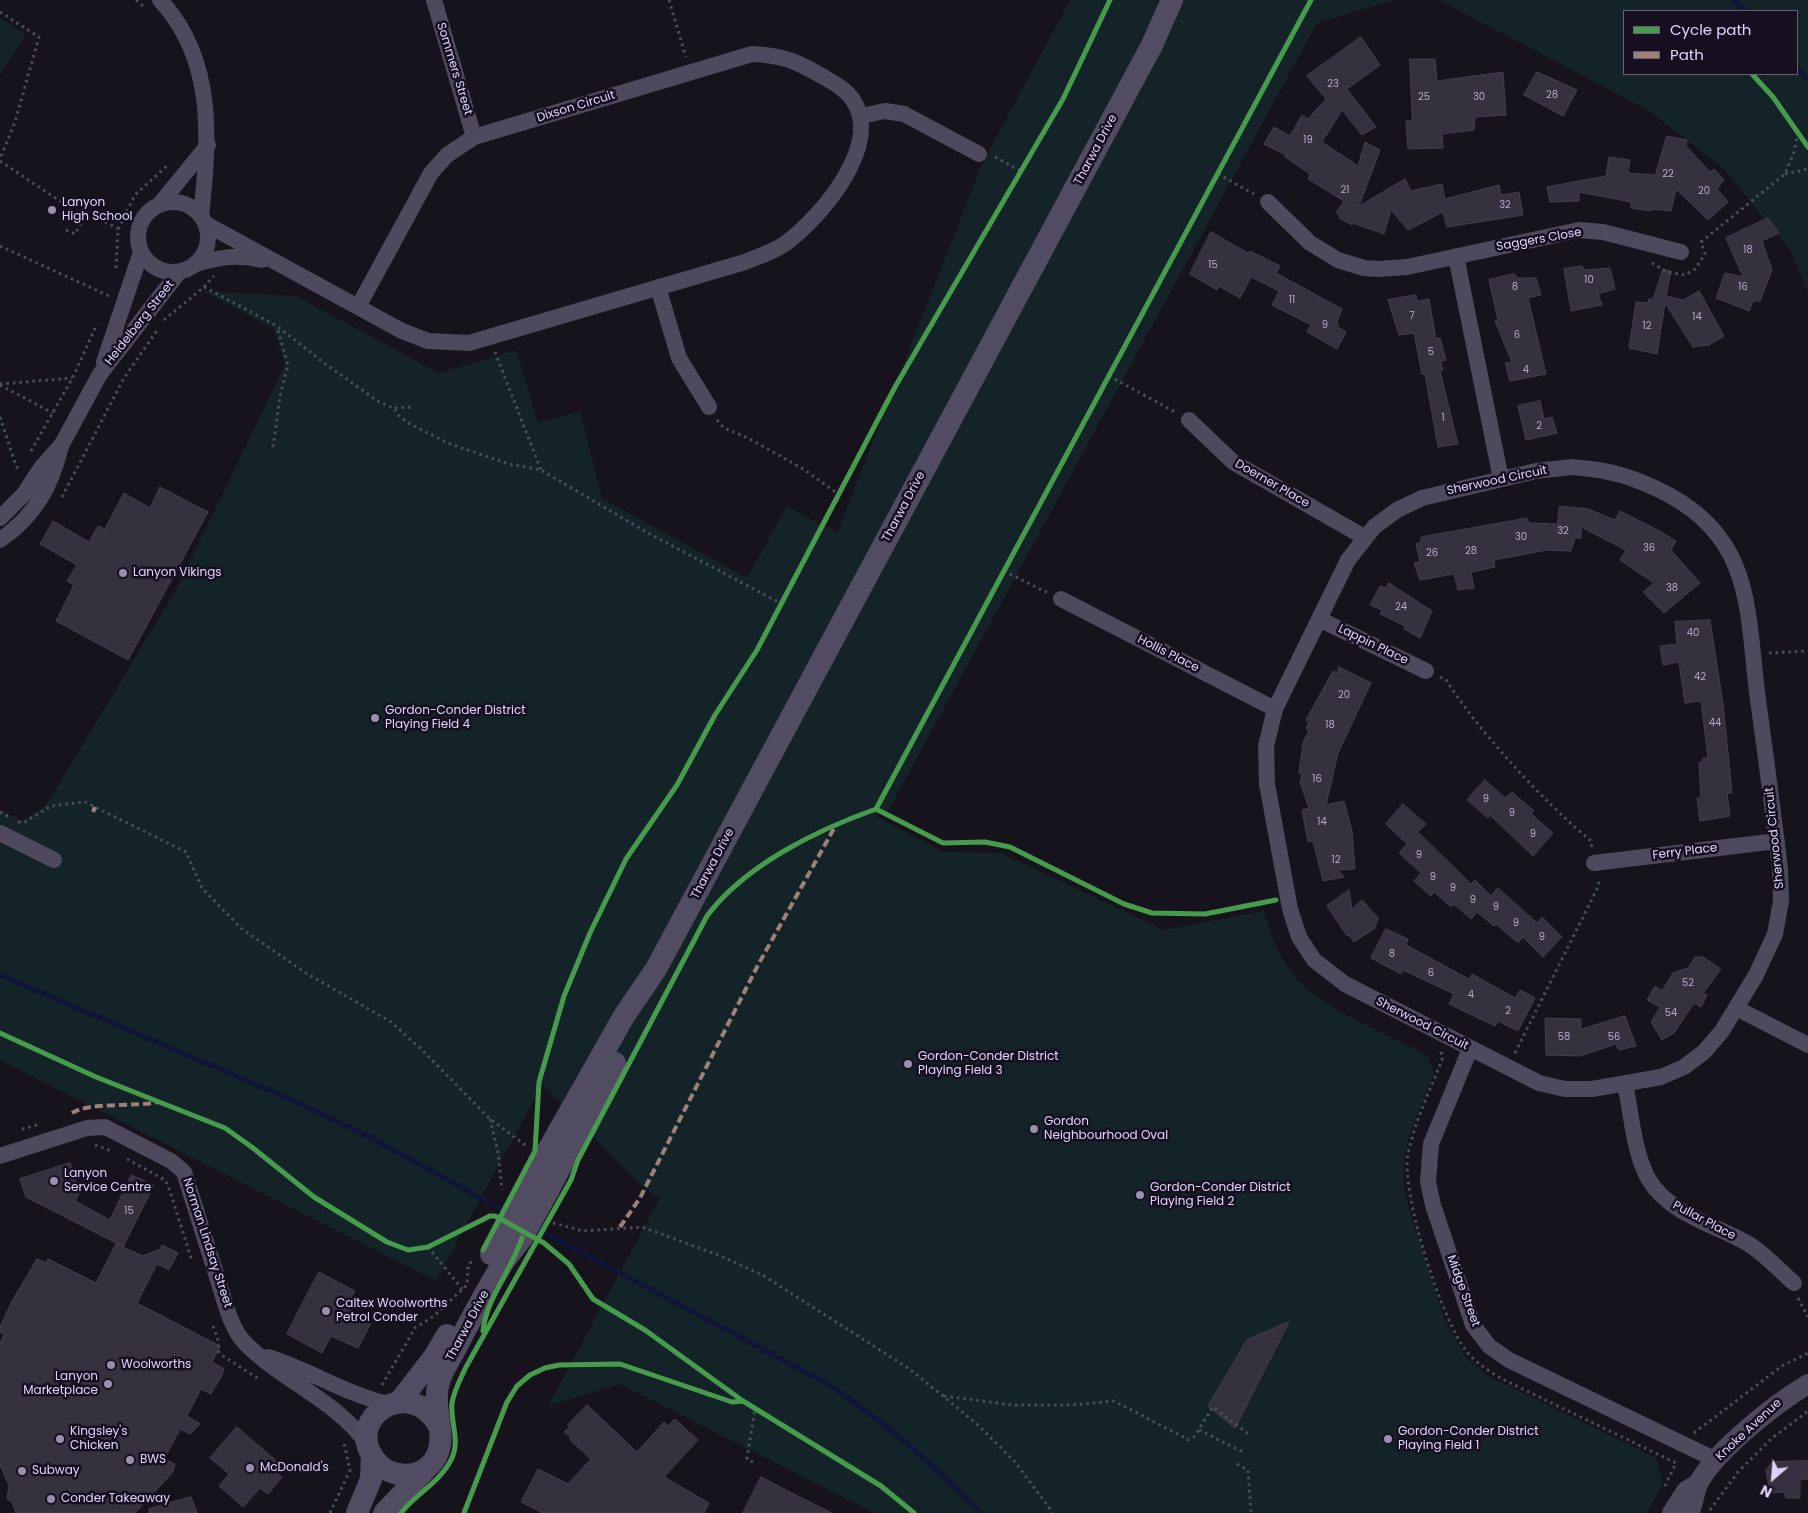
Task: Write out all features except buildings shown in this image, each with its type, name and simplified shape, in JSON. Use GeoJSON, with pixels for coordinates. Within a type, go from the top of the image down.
{"type":"FeatureCollection","features":[{"type":"Feature","properties":{"kind":"main road","name":"Tharwa Drive"},"geometry":{"type":"LineString","coordinates":[[394,1403],[434,1357],[491,1257],[539,1186],[624,1016],[656,969],[1152,45],[1172,0]]}},
{"type":"Feature","properties":{"kind":"main road","name":"Tharwa Drive"},"geometry":{"type":"LineString","coordinates":[[1152,45],[1187,0]]}},
{"type":"Feature","properties":{"kind":"main road","name":"Tharwa Drive"},"geometry":{"type":"LineString","coordinates":[[438,1424],[435,1403],[439,1382],[478,1304],[491,1257]]}},
{"type":"Feature","properties":{"kind":"main road"},"geometry":{"type":"LineString","coordinates":[[350,1510],[371,1479],[367,1432],[371,1420],[378,1411],[394,1403],[412,1402],[423,1406],[432,1414],[438,1424],[441,1435],[440,1447],[436,1458],[384,1513]]}},
{"type":"Feature","properties":{"kind":"main road"},"geometry":{"type":"LineString","coordinates":[[370,1450],[380,1466],[391,1473],[403,1475],[416,1474],[427,1467]]}},
{"type":"Feature","properties":{"kind":"street","name":"Sommers Street"},"geometry":{"type":"LineString","coordinates":[[434,0],[474,137]]}},
{"type":"Feature","properties":{"kind":"street"},"geometry":{"type":"LineString","coordinates":[[154,5],[185,35],[199,69],[207,106],[208,144],[204,220],[209,241],[206,250],[196,264]]}},
{"type":"Feature","properties":{"kind":"street","name":"Dixson Circuit"},"geometry":{"type":"LineString","coordinates":[[358,307],[431,173],[446,155],[474,137],[752,54],[777,55],[800,64],[842,87],[853,100],[861,116]]}},
{"type":"Feature","properties":{"kind":"street"},"geometry":{"type":"LineString","coordinates":[[279,264],[242,256],[216,258],[179,272],[170,273],[153,266],[141,252],[138,244],[139,228],[147,213],[159,205],[168,202],[187,204],[204,220],[279,264],[402,331],[428,341],[468,342],[745,262],[772,251],[809,224],[838,186],[859,146],[862,131],[861,116],[885,111],[904,114],[984,154]]}},
{"type":"Feature","properties":{"kind":"street"},"geometry":{"type":"LineString","coordinates":[[159,205],[208,144]]}},
{"type":"Feature","properties":{"kind":"street","name":"Saggers Close"},"geometry":{"type":"LineString","coordinates":[[1268,202],[1310,243],[1338,260],[1364,268],[1407,267],[1579,230],[1602,232],[1680,252]]}},
{"type":"Feature","properties":{"kind":"street","name":"Heidelberg Street"},"geometry":{"type":"LineString","coordinates":[[100,374],[141,252]]}},
{"type":"Feature","properties":{"kind":"street"},"geometry":{"type":"LineString","coordinates":[[1456,256],[1501,479]]}},
{"type":"Feature","properties":{"kind":"street","name":"Heidelberg Street"},"geometry":{"type":"LineString","coordinates":[[0,518],[24,494],[41,468],[62,444],[100,374],[179,272]]}},
{"type":"Feature","properties":{"kind":"street"},"geometry":{"type":"LineString","coordinates":[[658,287],[679,358],[709,407]]}},
{"type":"Feature","properties":{"kind":"street","name":"Doerner Place"},"geometry":{"type":"LineString","coordinates":[[1189,420],[1233,462],[1364,537]]}},
{"type":"Feature","properties":{"kind":"street","name":"Heidelberg Street"},"geometry":{"type":"LineString","coordinates":[[0,540],[23,522],[41,499],[55,474],[62,444]]}},
{"type":"Feature","properties":{"kind":"street","name":"Sherwood Circuit"},"geometry":{"type":"LineString","coordinates":[[1572,467],[1608,470],[1641,480],[1690,507],[1713,526],[1737,566],[1745,598],[1777,841],[1781,902],[1775,934],[1759,970],[1722,1031],[1704,1052],[1684,1067],[1661,1077],[1592,1089],[1564,1089],[1539,1084],[1345,984],[1314,960],[1299,937],[1290,909],[1267,784],[1266,746],[1275,709],[1319,619],[1348,560],[1364,537],[1397,510],[1422,498],[1501,479],[1536,471],[1572,467]]}},
{"type":"Feature","properties":{"kind":"street","name":"Hollis Place"},"geometry":{"type":"LineString","coordinates":[[1061,599],[1275,709]]}},
{"type":"Feature","properties":{"kind":"street","name":"Lappin Place"},"geometry":{"type":"LineString","coordinates":[[1319,619],[1426,671]]}},
{"type":"Feature","properties":{"kind":"street"},"geometry":{"type":"LineString","coordinates":[[0,833],[54,860]]}},
{"type":"Feature","properties":{"kind":"street","name":"Ferry Place"},"geometry":{"type":"LineString","coordinates":[[1594,863],[1777,841]]}},
{"type":"Feature","properties":{"kind":"street"},"geometry":{"type":"LineString","coordinates":[[1736,1008],[1808,1045]]}},
{"type":"Feature","properties":{"kind":"street","name":"Midge Street"},"geometry":{"type":"LineString","coordinates":[[1470,1049],[1432,1144],[1428,1169],[1433,1205],[1473,1326],[1488,1346],[1509,1360],[1716,1460]]}},
{"type":"Feature","properties":{"kind":"street","name":"Pullar Place"},"geometry":{"type":"LineString","coordinates":[[1625,1083],[1639,1155],[1648,1179],[1662,1198],[1682,1211],[1749,1244],[1794,1283]]}},
{"type":"Feature","properties":{"kind":"street","name":"Norman Lindsay Street"},"geometry":{"type":"LineString","coordinates":[[0,1156],[87,1128],[105,1127],[171,1161],[184,1172],[234,1325],[244,1342],[329,1406],[359,1433],[370,1450]]}},
{"type":"Feature","properties":{"kind":"street","name":"Norman Lindsay Street"},"geometry":{"type":"LineString","coordinates":[[259,1354],[288,1363],[362,1397],[394,1403]]}},
{"type":"Feature","properties":{"kind":"street","name":"Knoke Avenue"},"geometry":{"type":"LineString","coordinates":[[1689,1513],[1695,1500],[1698,1485],[1716,1460],[1766,1411],[1808,1384]]}},
{"type":"Feature","properties":{"kind":"street","name":"Knoke Avenue"},"geometry":{"type":"LineString","coordinates":[[1672,1513],[1686,1491],[1698,1485]]}},
{"type":"Feature","properties":{"kind":"path"},"geometry":{"type":"LineString","coordinates":[[136,0],[154,5]]}},
{"type":"Feature","properties":{"kind":"path"},"geometry":{"type":"LineString","coordinates":[[669,0],[688,62]]}},
{"type":"Feature","properties":{"kind":"path"},"geometry":{"type":"LineString","coordinates":[[0,12],[39,37],[15,122],[0,160],[84,217],[94,216],[118,229]]}},
{"type":"Feature","properties":{"kind":"path"},"geometry":{"type":"LineString","coordinates":[[1793,125],[1803,139]]}},
{"type":"Feature","properties":{"kind":"path"},"geometry":{"type":"LineString","coordinates":[[1785,174],[1794,152],[1798,132]]}},
{"type":"Feature","properties":{"kind":"path"},"geometry":{"type":"LineString","coordinates":[[984,154],[1020,171]]}},
{"type":"Feature","properties":{"kind":"path"},"geometry":{"type":"LineString","coordinates":[[115,274],[118,229],[135,195],[170,162]]}},
{"type":"Feature","properties":{"kind":"path"},"geometry":{"type":"LineString","coordinates":[[1016,179],[1025,163]]}},
{"type":"Feature","properties":{"kind":"path"},"geometry":{"type":"LineString","coordinates":[[1213,183],[1222,166]]}},
{"type":"Feature","properties":{"kind":"path"},"geometry":{"type":"LineString","coordinates":[[1650,262],[1667,272],[1685,276],[1695,270],[1703,259],[1705,254],[1702,242],[1785,174],[1808,169]]}},
{"type":"Feature","properties":{"kind":"path"},"geometry":{"type":"LineString","coordinates":[[1218,174],[1268,202]]}},
{"type":"Feature","properties":{"kind":"path"},"geometry":{"type":"LineString","coordinates":[[66,230],[75,234],[84,217]]}},
{"type":"Feature","properties":{"kind":"path"},"geometry":{"type":"LineString","coordinates":[[0,246],[57,274]]}},
{"type":"Feature","properties":{"kind":"path"},"geometry":{"type":"LineString","coordinates":[[59,502],[124,378],[164,320],[204,287],[276,326],[379,402],[394,408],[414,407]]}},
{"type":"Feature","properties":{"kind":"path"},"geometry":{"type":"LineString","coordinates":[[105,305],[111,288]]}},
{"type":"Feature","properties":{"kind":"path"},"geometry":{"type":"LineString","coordinates":[[30,454],[73,378],[98,323]]}},
{"type":"Feature","properties":{"kind":"path"},"geometry":{"type":"LineString","coordinates":[[273,447],[288,365],[276,326]]}},
{"type":"Feature","properties":{"kind":"path"},"geometry":{"type":"LineString","coordinates":[[489,337],[541,470]]}},
{"type":"Feature","properties":{"kind":"path"},"geometry":{"type":"LineString","coordinates":[[1104,384],[1114,367]]}},
{"type":"Feature","properties":{"kind":"path"},"geometry":{"type":"LineString","coordinates":[[1109,376],[1189,420]]}},
{"type":"Feature","properties":{"kind":"path"},"geometry":{"type":"LineString","coordinates":[[0,385],[73,378]]}},
{"type":"Feature","properties":{"kind":"path"},"geometry":{"type":"LineString","coordinates":[[0,385],[53,413]]}},
{"type":"Feature","properties":{"kind":"path"},"geometry":{"type":"LineString","coordinates":[[709,407],[724,428],[748,438],[805,470],[838,494]]}},
{"type":"Feature","properties":{"kind":"path"},"geometry":{"type":"LineString","coordinates":[[394,408],[398,415],[410,424],[450,444],[509,464],[541,470],[648,533],[782,604]]}},
{"type":"Feature","properties":{"kind":"path"},"geometry":{"type":"LineString","coordinates":[[0,416],[16,466],[20,471]]}},
{"type":"Feature","properties":{"kind":"path"},"geometry":{"type":"LineString","coordinates":[[0,435],[4,429]]}},
{"type":"Feature","properties":{"kind":"path"},"geometry":{"type":"LineString","coordinates":[[15,478],[25,463]]}},
{"type":"Feature","properties":{"kind":"path"},"geometry":{"type":"LineString","coordinates":[[834,502],[842,485]]}},
{"type":"Feature","properties":{"kind":"path"},"geometry":{"type":"LineString","coordinates":[[999,580],[1008,563]]}},
{"type":"Feature","properties":{"kind":"path"},"geometry":{"type":"LineString","coordinates":[[1004,571],[1061,599]]}},
{"type":"Feature","properties":{"kind":"path"},"geometry":{"type":"LineString","coordinates":[[778,612],[786,596]]}},
{"type":"Feature","properties":{"kind":"path"},"geometry":{"type":"LineString","coordinates":[[1752,654],[1808,651]]}},
{"type":"Feature","properties":{"kind":"path"},"geometry":{"type":"LineString","coordinates":[[1426,671],[1446,680],[1504,754],[1571,824],[1591,841],[1599,885],[1512,1058]]}},
{"type":"Feature","properties":{"kind":"path"},"geometry":{"type":"LineString","coordinates":[[0,812],[20,823],[25,822],[51,806],[85,802],[186,852],[202,888],[242,930],[306,973],[391,1022],[422,1050],[490,1120],[535,1152]]}},
{"type":"Feature","properties":{"kind":"path"},"geometry":{"type":"LineString","coordinates":[[1440,1049],[1443,1058],[1415,1128],[1408,1155],[1407,1170],[1413,1214],[1438,1290],[1455,1334],[1467,1352],[1480,1366],[1502,1379],[1676,1463],[1660,1496]]}},
{"type":"Feature","properties":{"kind":"path"},"geometry":{"type":"LineString","coordinates":[[490,1120],[498,1152],[500,1181]]}},
{"type":"Feature","properties":{"kind":"path"},"geometry":{"type":"LineString","coordinates":[[535,1143],[535,1152]]}},
{"type":"Feature","properties":{"kind":"path"},"geometry":{"type":"LineString","coordinates":[[85,1146],[95,1145],[112,1151],[164,1180],[168,1185],[195,1269]]}},
{"type":"Feature","properties":{"kind":"path"},"geometry":{"type":"LineString","coordinates":[[551,1214],[547,1222],[583,1231],[642,1227],[721,1256],[764,1276],[908,1368],[943,1396],[978,1425],[1015,1462],[1053,1513]]}},
{"type":"Feature","properties":{"kind":"path"},"geometry":{"type":"LineString","coordinates":[[419,1250],[437,1242]]}},
{"type":"Feature","properties":{"kind":"path"},"geometry":{"type":"LineString","coordinates":[[428,1247],[462,1289]]}},
{"type":"Feature","properties":{"kind":"path"},"geometry":{"type":"LineString","coordinates":[[374,1386],[380,1388],[415,1328],[434,1316],[467,1285],[468,1265],[491,1257]]}},
{"type":"Feature","properties":{"kind":"path"},"geometry":{"type":"LineString","coordinates":[[1794,1283],[1800,1304],[1808,1317]]}},
{"type":"Feature","properties":{"kind":"path"},"geometry":{"type":"LineString","coordinates":[[212,1322],[219,1343],[218,1351],[266,1383]]}},
{"type":"Feature","properties":{"kind":"path"},"geometry":{"type":"LineString","coordinates":[[1690,1436],[1782,1366],[1808,1353]]}},
{"type":"Feature","properties":{"kind":"path"},"geometry":{"type":"LineString","coordinates":[[943,1396],[1013,1405],[1114,1401],[1188,1440],[1194,1437],[1213,1407],[1251,1436]]}},
{"type":"Feature","properties":{"kind":"path"},"geometry":{"type":"LineString","coordinates":[[749,1404],[763,1413]]}},
{"type":"Feature","properties":{"kind":"path"},"geometry":{"type":"LineString","coordinates":[[753,1462],[748,1459],[755,1408]]}},
{"type":"Feature","properties":{"kind":"path"},"geometry":{"type":"LineString","coordinates":[[1709,1513],[1738,1472],[1771,1439],[1808,1411]]}},
{"type":"Feature","properties":{"kind":"path"},"geometry":{"type":"LineString","coordinates":[[1199,1430],[1243,1452]]}},
{"type":"Feature","properties":{"kind":"path"},"geometry":{"type":"LineString","coordinates":[[330,1513],[350,1470],[342,1435]]}},
{"type":"Feature","properties":{"kind":"path"},"geometry":{"type":"LineString","coordinates":[[1237,1464],[1248,1470],[1251,1513]]}},
{"type":"Feature","properties":{"kind":"path"},"geometry":{"type":"LineString","coordinates":[[339,1493],[350,1510]]}},
{"type":"Feature","properties":{"kind":"shaded area"},"geometry":{"type":"Polygon","coordinates":[[[1070,0],[1395,0],[1317,23],[888,811],[875,816],[942,851],[1001,853],[1164,930],[1264,911],[1273,940],[1287,967],[1312,993],[1343,1013],[1427,1055],[1434,1073],[1409,1136],[1404,1162],[1404,1188],[1410,1213],[1445,1321],[1466,1358],[1486,1375],[1656,1458],[1663,1483],[1647,1513],[874,1513],[620,1384],[548,1406],[660,1198],[646,1190],[542,1085],[436,1281],[0,1060],[0,810],[22,821],[46,805],[176,590],[285,365],[274,329],[203,291],[296,296],[439,373],[516,350],[538,423],[580,411],[602,498],[747,578],[787,506],[837,533],[982,164],[1070,0]]]}},
{"type":"Feature","properties":{"kind":"shaded area"},"geometry":{"type":"Polygon","coordinates":[[[1439,0],[1808,0],[1808,293],[1792,253],[1723,168],[1648,110],[1439,0]]]}},
{"type":"Feature","properties":{"kind":"shaded area"},"geometry":{"type":"Polygon","coordinates":[[[0,18],[26,35],[0,75],[0,18]]]}},
{"type":"Feature","properties":{"kind":"waterway"},"geometry":{"type":"LineString","coordinates":[[1733,0],[1745,10]]}},
{"type":"Feature","properties":{"kind":"waterway"},"geometry":{"type":"LineString","coordinates":[[1798,68],[1808,80]]}},
{"type":"Feature","properties":{"kind":"waterway"},"geometry":{"type":"LineString","coordinates":[[0,975],[301,1104],[368,1136],[506,1212]]}},
{"type":"Feature","properties":{"kind":"waterway"},"geometry":{"type":"LineString","coordinates":[[534,1227],[826,1383],[888,1428],[944,1477],[981,1513]]}},
{"type":"Feature","properties":{"kind":"marked path"},"geometry":{"type":"LineString","coordinates":[[93,812],[95,807]]}},
{"type":"Feature","properties":{"kind":"marked path"},"geometry":{"type":"LineString","coordinates":[[620,1227],[640,1198],[758,965],[836,825]]}},
{"type":"Feature","properties":{"kind":"marked path"},"geometry":{"type":"LineString","coordinates":[[72,1113],[89,1107],[158,1102]]}},
{"type":"Feature","properties":{"kind":"cycle path"},"geometry":{"type":"LineString","coordinates":[[483,1250],[535,1151],[539,1082],[564,996],[590,933],[626,859],[677,785],[715,715],[757,650],[895,387],[1063,99],[1110,0]]}},
{"type":"Feature","properties":{"kind":"cycle path"},"geometry":{"type":"LineString","coordinates":[[876,809],[1311,0]]}},
{"type":"Feature","properties":{"kind":"cycle path"},"geometry":{"type":"LineString","coordinates":[[1753,75],[1773,97],[1808,147]]}},
{"type":"Feature","properties":{"kind":"cycle path"},"geometry":{"type":"LineString","coordinates":[[401,1513],[441,1475],[451,1460],[455,1446],[452,1403],[454,1393],[466,1367],[571,1180],[578,1160],[707,916],[741,881],[762,865],[830,827],[876,809],[943,843],[985,842],[1010,847],[1124,904],[1152,913],[1205,914],[1276,900]]}},
{"type":"Feature","properties":{"kind":"cycle path"},"geometry":{"type":"LineString","coordinates":[[0,1033],[96,1077],[225,1128],[314,1197],[387,1242],[408,1250],[428,1247],[490,1216],[495,1216],[544,1243],[569,1264],[593,1299],[645,1330],[743,1401],[881,1486],[914,1513]]}},
{"type":"Feature","properties":{"kind":"cycle path"},"geometry":{"type":"LineString","coordinates":[[483,1331],[489,1307],[518,1250],[522,1238]]}},
{"type":"Feature","properties":{"kind":"cycle path"},"geometry":{"type":"LineString","coordinates":[[464,1513],[507,1402],[517,1386],[530,1375],[545,1368],[559,1365],[620,1364],[732,1402],[743,1401]]}},
{"type":"Feature","properties":{"kind":"place","name":"Lanyon High School"},"geometry":{"type":"Point","coordinates":[52,210]}},
{"type":"Feature","properties":{"kind":"place","name":"Lanyon Vikings"},"geometry":{"type":"Point","coordinates":[123,573]}},
{"type":"Feature","properties":{"kind":"place","name":"Gordon-Conder District Playing Field 4"},"geometry":{"type":"Point","coordinates":[375,718]}},
{"type":"Feature","properties":{"kind":"place","name":"Gordon-Conder District Playing Field 3"},"geometry":{"type":"Point","coordinates":[908,1064]}},
{"type":"Feature","properties":{"kind":"place","name":"Gordon Neighbourhood Oval"},"geometry":{"type":"Point","coordinates":[1034,1129]}},
{"type":"Feature","properties":{"kind":"place","name":"Lanyon Service Centre"},"geometry":{"type":"Point","coordinates":[54,1181]}},
{"type":"Feature","properties":{"kind":"place","name":"Gordon-Conder District Playing Field 2"},"geometry":{"type":"Point","coordinates":[1140,1195]}},
{"type":"Feature","properties":{"kind":"place","name":"Caltex Woolworths Petrol Conder"},"geometry":{"type":"Point","coordinates":[326,1311]}},
{"type":"Feature","properties":{"kind":"place","name":"Woolworths"},"geometry":{"type":"Point","coordinates":[111,1365]}},
{"type":"Feature","properties":{"kind":"place","name":"Lanyon Marketplace"},"geometry":{"type":"Point","coordinates":[108,1384]}},
{"type":"Feature","properties":{"kind":"place","name":"Kingsley's Chicken"},"geometry":{"type":"Point","coordinates":[60,1439]}},
{"type":"Feature","properties":{"kind":"place","name":"Gordon-Conder District Playing Field 1"},"geometry":{"type":"Point","coordinates":[1388,1439]}},
{"type":"Feature","properties":{"kind":"place","name":"BWS"},"geometry":{"type":"Point","coordinates":[130,1460]}},
{"type":"Feature","properties":{"kind":"place","name":"McDonald's"},"geometry":{"type":"Point","coordinates":[250,1468]}},
{"type":"Feature","properties":{"kind":"place","name":"Subway"},"geometry":{"type":"Point","coordinates":[22,1471]}},
{"type":"Feature","properties":{"kind":"place","name":"Conder Takeaway"},"geometry":{"type":"Point","coordinates":[51,1499]}}]}
